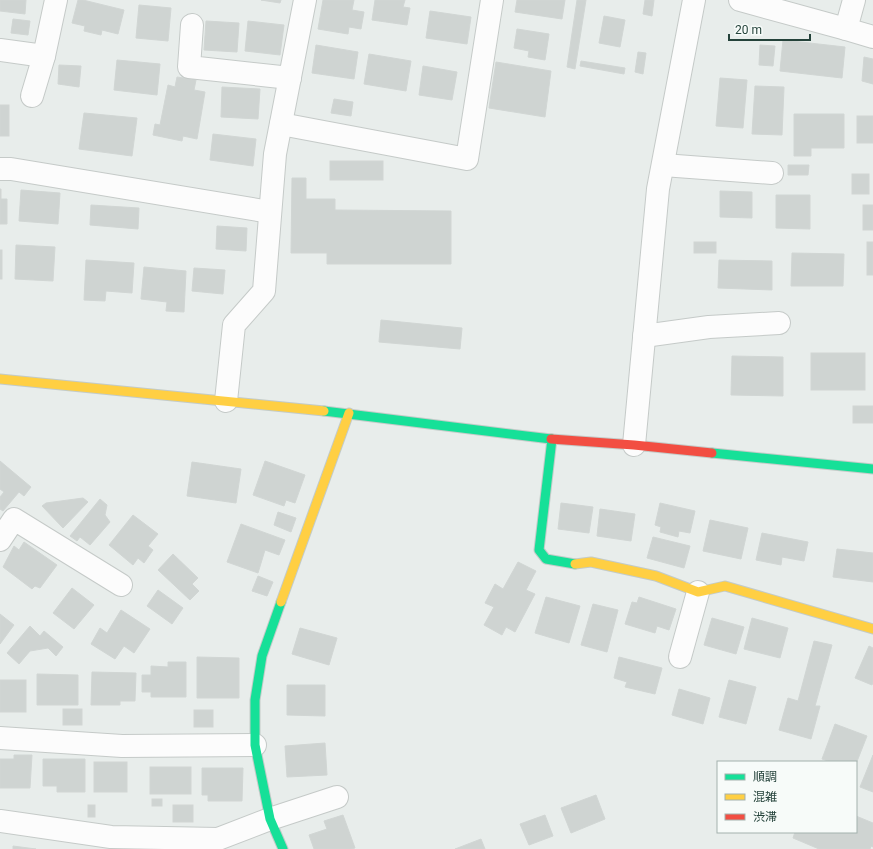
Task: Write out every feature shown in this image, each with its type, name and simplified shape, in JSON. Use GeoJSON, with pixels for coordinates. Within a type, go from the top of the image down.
{"type":"FeatureCollection","features":[{"type":"Feature","properties":{"kind":"street"},"geometry":{"type":"LineString","coordinates":[[32,96],[44,56],[56,0]]}},
{"type":"Feature","properties":{"kind":"street"},"geometry":{"type":"LineString","coordinates":[[226,401],[234,324],[264,291],[275,154],[305,0]]}},
{"type":"Feature","properties":{"kind":"street"},"geometry":{"type":"LineString","coordinates":[[281,124],[467,159],[492,0]]}},
{"type":"Feature","properties":{"kind":"street"},"geometry":{"type":"LineString","coordinates":[[634,445],[658,189],[694,0]]}},
{"type":"Feature","properties":{"kind":"street"},"geometry":{"type":"LineString","coordinates":[[740,0],[873,37]]}},
{"type":"Feature","properties":{"kind":"street"},"geometry":{"type":"LineString","coordinates":[[846,29],[854,0]]}},
{"type":"Feature","properties":{"kind":"street"},"geometry":{"type":"LineString","coordinates":[[192,25],[188,67],[290,78]]}},
{"type":"Feature","properties":{"kind":"street"},"geometry":{"type":"LineString","coordinates":[[0,50],[44,56]]}},
{"type":"Feature","properties":{"kind":"street"},"geometry":{"type":"LineString","coordinates":[[663,165],[772,173]]}},
{"type":"Feature","properties":{"kind":"street"},"geometry":{"type":"LineString","coordinates":[[0,169],[11,169],[270,212]]}},
{"type":"Feature","properties":{"kind":"street"},"geometry":{"type":"LineString","coordinates":[[644,336],[709,327],[779,323]]}},
{"type":"Feature","properties":{"kind":"street"},"geometry":{"type":"LineString","coordinates":[[0,379],[349,413],[552,439],[634,445],[873,469]]}},
{"type":"Feature","properties":{"kind":"street"},"geometry":{"type":"LineString","coordinates":[[283,849],[270,819],[255,745],[255,700],[262,656],[349,413]]}},
{"type":"Feature","properties":{"kind":"street"},"geometry":{"type":"LineString","coordinates":[[552,439],[539,550],[546,559],[573,564],[591,562],[656,576],[698,592],[725,586],[873,629]]}},
{"type":"Feature","properties":{"kind":"street"},"geometry":{"type":"LineString","coordinates":[[0,540],[14,520],[121,585]]}},
{"type":"Feature","properties":{"kind":"street"},"geometry":{"type":"LineString","coordinates":[[680,657],[698,592]]}},
{"type":"Feature","properties":{"kind":"street"},"geometry":{"type":"LineString","coordinates":[[0,738],[122,746],[255,745]]}},
{"type":"Feature","properties":{"kind":"street"},"geometry":{"type":"LineString","coordinates":[[0,821],[111,837],[218,839],[270,819],[337,797]]}},
{"type":"Feature","properties":{"kind":"building"},"geometry":{"type":"Polygon","coordinates":[[[0,0],[26,0],[25,14],[0,11],[0,0]]]}},
{"type":"Feature","properties":{"kind":"building"},"geometry":{"type":"Polygon","coordinates":[[[78,0],[124,10],[118,34],[102,30],[101,35],[84,31],[85,26],[72,23],[78,0]]]}},
{"type":"Feature","properties":{"kind":"building"},"geometry":{"type":"Polygon","coordinates":[[[261,0],[281,0],[280,3],[261,0]]]}},
{"type":"Feature","properties":{"kind":"building"},"geometry":{"type":"Polygon","coordinates":[[[323,0],[354,0],[352,10],[364,12],[361,29],[349,27],[348,34],[318,29],[323,0]]]}},
{"type":"Feature","properties":{"kind":"building"},"geometry":{"type":"Polygon","coordinates":[[[375,0],[405,0],[403,7],[410,8],[407,25],[372,20],[375,0]]]}},
{"type":"Feature","properties":{"kind":"building"},"geometry":{"type":"Polygon","coordinates":[[[517,0],[565,0],[562,19],[515,12],[517,0]]]}},
{"type":"Feature","properties":{"kind":"building"},"geometry":{"type":"Polygon","coordinates":[[[577,0],[586,0],[575,69],[567,67],[577,0]]]}},
{"type":"Feature","properties":{"kind":"building"},"geometry":{"type":"Polygon","coordinates":[[[645,0],[654,0],[652,16],[643,14],[645,0]]]}},
{"type":"Feature","properties":{"kind":"building"},"geometry":{"type":"Polygon","coordinates":[[[139,5],[171,8],[168,41],[136,38],[139,5]]]}},
{"type":"Feature","properties":{"kind":"building"},"geometry":{"type":"Polygon","coordinates":[[[430,11],[471,17],[467,44],[426,38],[430,11]]]}},
{"type":"Feature","properties":{"kind":"building"},"geometry":{"type":"Polygon","coordinates":[[[604,16],[625,20],[620,47],[599,43],[604,16]]]}},
{"type":"Feature","properties":{"kind":"building"},"geometry":{"type":"Polygon","coordinates":[[[13,19],[30,21],[28,35],[11,33],[13,19]]]}},
{"type":"Feature","properties":{"kind":"building"},"geometry":{"type":"Polygon","coordinates":[[[206,21],[239,23],[237,52],[204,50],[206,21]]]}},
{"type":"Feature","properties":{"kind":"building"},"geometry":{"type":"Polygon","coordinates":[[[248,21],[284,25],[280,55],[245,51],[248,21]]]}},
{"type":"Feature","properties":{"kind":"building"},"geometry":{"type":"Polygon","coordinates":[[[517,29],[549,34],[545,60],[528,57],[529,51],[514,48],[517,29]]]}},
{"type":"Feature","properties":{"kind":"building"},"geometry":{"type":"Polygon","coordinates":[[[783,40],[845,47],[842,78],[780,71],[783,40]]]}},
{"type":"Feature","properties":{"kind":"building"},"geometry":{"type":"Polygon","coordinates":[[[316,45],[358,52],[354,79],[312,73],[316,45]]]}},
{"type":"Feature","properties":{"kind":"building"},"geometry":{"type":"Polygon","coordinates":[[[760,45],[775,46],[773,66],[759,65],[760,45]]]}},
{"type":"Feature","properties":{"kind":"building"},"geometry":{"type":"Polygon","coordinates":[[[638,52],[646,53],[643,74],[635,72],[638,52]]]}},
{"type":"Feature","properties":{"kind":"building"},"geometry":{"type":"Polygon","coordinates":[[[369,54],[411,61],[406,91],[364,84],[369,54]]]}},
{"type":"Feature","properties":{"kind":"building"},"geometry":{"type":"Polygon","coordinates":[[[864,57],[873,59],[873,84],[862,81],[864,57]]]}},
{"type":"Feature","properties":{"kind":"building"},"geometry":{"type":"Polygon","coordinates":[[[117,60],[160,64],[157,95],[114,90],[117,60]]]}},
{"type":"Feature","properties":{"kind":"building"},"geometry":{"type":"Polygon","coordinates":[[[581,61],[625,68],[624,74],[580,66],[581,61]]]}},
{"type":"Feature","properties":{"kind":"building"},"geometry":{"type":"Polygon","coordinates":[[[496,62],[551,71],[545,117],[489,108],[496,62]]]}},
{"type":"Feature","properties":{"kind":"building"},"geometry":{"type":"Polygon","coordinates":[[[59,65],[81,66],[79,87],[58,84],[59,65]]]}},
{"type":"Feature","properties":{"kind":"building"},"geometry":{"type":"Polygon","coordinates":[[[423,66],[457,72],[452,100],[419,95],[423,66]]]}},
{"type":"Feature","properties":{"kind":"building"},"geometry":{"type":"Polygon","coordinates":[[[177,77],[196,80],[194,90],[205,92],[197,139],[183,136],[182,141],[153,135],[155,124],[160,125],[168,85],[175,87],[177,77]]]}},
{"type":"Feature","properties":{"kind":"building"},"geometry":{"type":"Polygon","coordinates":[[[720,78],[747,80],[743,128],[716,126],[720,78]]]}},
{"type":"Feature","properties":{"kind":"building"},"geometry":{"type":"Polygon","coordinates":[[[755,86],[784,87],[782,135],[752,134],[755,86]]]}},
{"type":"Feature","properties":{"kind":"building"},"geometry":{"type":"Polygon","coordinates":[[[222,87],[260,89],[258,119],[221,117],[222,87]]]}},
{"type":"Feature","properties":{"kind":"building"},"geometry":{"type":"Polygon","coordinates":[[[334,99],[353,102],[351,116],[331,113],[334,99]]]}},
{"type":"Feature","properties":{"kind":"building"},"geometry":{"type":"Polygon","coordinates":[[[0,105],[9,105],[9,136],[0,136],[0,105]]]}},
{"type":"Feature","properties":{"kind":"building"},"geometry":{"type":"Polygon","coordinates":[[[84,113],[137,118],[132,156],[79,149],[84,113]]]}},
{"type":"Feature","properties":{"kind":"building"},"geometry":{"type":"Polygon","coordinates":[[[794,114],[844,114],[844,148],[811,148],[811,156],[794,156],[794,114]]]}},
{"type":"Feature","properties":{"kind":"building"},"geometry":{"type":"Polygon","coordinates":[[[857,116],[873,116],[873,143],[857,143],[857,116]]]}},
{"type":"Feature","properties":{"kind":"building"},"geometry":{"type":"Polygon","coordinates":[[[213,134],[256,139],[253,166],[210,160],[213,134]]]}},
{"type":"Feature","properties":{"kind":"building"},"geometry":{"type":"Polygon","coordinates":[[[330,161],[383,161],[383,180],[330,180],[330,161]]]}},
{"type":"Feature","properties":{"kind":"building"},"geometry":{"type":"Polygon","coordinates":[[[788,165],[809,165],[808,175],[788,175],[788,165]]]}},
{"type":"Feature","properties":{"kind":"building"},"geometry":{"type":"Polygon","coordinates":[[[852,174],[869,174],[869,194],[852,194],[852,174]]]}},
{"type":"Feature","properties":{"kind":"building"},"geometry":{"type":"Polygon","coordinates":[[[292,178],[306,178],[306,199],[335,199],[335,210],[451,211],[451,264],[327,264],[327,253],[291,253],[292,178]]]}},
{"type":"Feature","properties":{"kind":"building"},"geometry":{"type":"Polygon","coordinates":[[[0,189],[1,199],[7,199],[7,224],[0,224],[0,189]]]}},
{"type":"Feature","properties":{"kind":"building"},"geometry":{"type":"Polygon","coordinates":[[[21,190],[60,193],[58,224],[19,221],[21,190]]]}},
{"type":"Feature","properties":{"kind":"building"},"geometry":{"type":"Polygon","coordinates":[[[720,191],[752,192],[752,218],[720,217],[720,191]]]}},
{"type":"Feature","properties":{"kind":"building"},"geometry":{"type":"Polygon","coordinates":[[[776,195],[810,195],[810,229],[776,228],[776,195]]]}},
{"type":"Feature","properties":{"kind":"building"},"geometry":{"type":"Polygon","coordinates":[[[91,205],[139,208],[138,229],[90,225],[91,205]]]}},
{"type":"Feature","properties":{"kind":"building"},"geometry":{"type":"Polygon","coordinates":[[[863,205],[873,205],[873,230],[863,230],[863,205]]]}},
{"type":"Feature","properties":{"kind":"building"},"geometry":{"type":"Polygon","coordinates":[[[217,226],[247,228],[246,251],[216,249],[217,226]]]}},
{"type":"Feature","properties":{"kind":"building"},"geometry":{"type":"Polygon","coordinates":[[[694,242],[716,242],[716,253],[694,253],[694,242]]]}},
{"type":"Feature","properties":{"kind":"building"},"geometry":{"type":"Polygon","coordinates":[[[867,242],[873,242],[873,275],[867,275],[867,242]]]}},
{"type":"Feature","properties":{"kind":"building"},"geometry":{"type":"Polygon","coordinates":[[[16,245],[55,247],[53,281],[15,279],[16,245]]]}},
{"type":"Feature","properties":{"kind":"building"},"geometry":{"type":"Polygon","coordinates":[[[0,250],[2,250],[2,279],[0,279],[0,250]]]}},
{"type":"Feature","properties":{"kind":"building"},"geometry":{"type":"Polygon","coordinates":[[[792,253],[844,254],[843,286],[791,286],[792,253]]]}},
{"type":"Feature","properties":{"kind":"building"},"geometry":{"type":"Polygon","coordinates":[[[86,260],[134,263],[132,293],[106,291],[105,301],[84,300],[86,260]]]}},
{"type":"Feature","properties":{"kind":"building"},"geometry":{"type":"Polygon","coordinates":[[[719,260],[772,261],[772,290],[718,288],[719,260]]]}},
{"type":"Feature","properties":{"kind":"building"},"geometry":{"type":"Polygon","coordinates":[[[144,267],[186,271],[184,312],[166,311],[167,302],[141,299],[144,267]]]}},
{"type":"Feature","properties":{"kind":"building"},"geometry":{"type":"Polygon","coordinates":[[[194,268],[225,270],[223,294],[192,291],[194,268]]]}},
{"type":"Feature","properties":{"kind":"building"},"geometry":{"type":"Polygon","coordinates":[[[381,320],[462,328],[460,349],[379,342],[381,320]]]}},
{"type":"Feature","properties":{"kind":"building"},"geometry":{"type":"Polygon","coordinates":[[[811,353],[865,353],[865,390],[811,390],[811,353]]]}},
{"type":"Feature","properties":{"kind":"building"},"geometry":{"type":"Polygon","coordinates":[[[732,356],[783,357],[783,396],[731,395],[732,356]]]}},
{"type":"Feature","properties":{"kind":"building"},"geometry":{"type":"Polygon","coordinates":[[[853,406],[873,406],[873,423],[853,423],[853,406]]]}},
{"type":"Feature","properties":{"kind":"building"},"geometry":{"type":"Polygon","coordinates":[[[0,461],[31,487],[24,496],[19,492],[3,511],[0,509],[0,497],[4,492],[0,489],[0,461]]]}},
{"type":"Feature","properties":{"kind":"building"},"geometry":{"type":"Polygon","coordinates":[[[265,461],[305,475],[295,503],[286,500],[284,506],[253,495],[265,461]]]}},
{"type":"Feature","properties":{"kind":"building"},"geometry":{"type":"Polygon","coordinates":[[[192,462],[241,469],[236,503],[187,496],[192,462]]]}},
{"type":"Feature","properties":{"kind":"building"},"geometry":{"type":"Polygon","coordinates":[[[83,498],[88,502],[63,528],[42,506],[46,503],[83,498]]]}},
{"type":"Feature","properties":{"kind":"building"},"geometry":{"type":"Polygon","coordinates":[[[100,499],[107,505],[105,515],[110,522],[90,545],[80,537],[77,541],[70,536],[100,499]]]}},
{"type":"Feature","properties":{"kind":"building"},"geometry":{"type":"Polygon","coordinates":[[[561,503],[593,507],[589,533],[558,529],[561,503]]]}},
{"type":"Feature","properties":{"kind":"building"},"geometry":{"type":"Polygon","coordinates":[[[660,503],[695,511],[690,533],[679,531],[678,537],[660,532],[661,527],[655,525],[660,503]]]}},
{"type":"Feature","properties":{"kind":"building"},"geometry":{"type":"Polygon","coordinates":[[[600,509],[635,514],[631,541],[597,536],[600,509]]]}},
{"type":"Feature","properties":{"kind":"building"},"geometry":{"type":"Polygon","coordinates":[[[278,512],[296,518],[291,532],[274,525],[278,512]]]}},
{"type":"Feature","properties":{"kind":"building"},"geometry":{"type":"Polygon","coordinates":[[[133,515],[158,534],[148,546],[153,550],[144,563],[138,558],[133,565],[109,545],[133,515]]]}},
{"type":"Feature","properties":{"kind":"building"},"geometry":{"type":"Polygon","coordinates":[[[710,520],[748,528],[741,559],[703,551],[710,520]]]}},
{"type":"Feature","properties":{"kind":"building"},"geometry":{"type":"Polygon","coordinates":[[[241,524],[285,540],[279,555],[265,550],[258,573],[227,562],[241,524]]]}},
{"type":"Feature","properties":{"kind":"building"},"geometry":{"type":"Polygon","coordinates":[[[762,533],[808,542],[804,561],[782,557],[781,565],[756,560],[762,533]]]}},
{"type":"Feature","properties":{"kind":"building"},"geometry":{"type":"Polygon","coordinates":[[[653,537],[690,546],[684,568],[647,558],[653,537]]]}},
{"type":"Feature","properties":{"kind":"building"},"geometry":{"type":"Polygon","coordinates":[[[24,542],[57,565],[40,588],[35,586],[32,589],[3,567],[14,546],[19,550],[24,542]]]}},
{"type":"Feature","properties":{"kind":"building"},"geometry":{"type":"Polygon","coordinates":[[[837,549],[873,553],[873,582],[833,577],[837,549]]]}},
{"type":"Feature","properties":{"kind":"building"},"geometry":{"type":"Polygon","coordinates":[[[173,554],[198,578],[192,584],[199,591],[190,600],[158,570],[173,554]]]}},
{"type":"Feature","properties":{"kind":"building"},"geometry":{"type":"Polygon","coordinates":[[[518,562],[536,571],[526,590],[535,594],[515,632],[506,627],[502,635],[484,625],[494,607],[485,603],[495,584],[503,589],[518,562]]]}},
{"type":"Feature","properties":{"kind":"building"},"geometry":{"type":"Polygon","coordinates":[[[258,576],[273,582],[267,596],[252,591],[258,576]]]}},
{"type":"Feature","properties":{"kind":"building"},"geometry":{"type":"Polygon","coordinates":[[[72,588],[94,605],[74,629],[53,613],[72,588]]]}},
{"type":"Feature","properties":{"kind":"building"},"geometry":{"type":"Polygon","coordinates":[[[158,590],[183,608],[172,624],[147,606],[158,590]]]}},
{"type":"Feature","properties":{"kind":"building"},"geometry":{"type":"Polygon","coordinates":[[[546,597],[580,606],[569,643],[535,633],[546,597]]]}},
{"type":"Feature","properties":{"kind":"building"},"geometry":{"type":"Polygon","coordinates":[[[639,597],[676,609],[669,630],[657,626],[655,633],[625,624],[632,602],[637,603],[639,597]]]}},
{"type":"Feature","properties":{"kind":"building"},"geometry":{"type":"Polygon","coordinates":[[[593,604],[618,610],[607,652],[581,645],[593,604]]]}},
{"type":"Feature","properties":{"kind":"building"},"geometry":{"type":"Polygon","coordinates":[[[121,610],[150,629],[134,653],[124,646],[115,659],[91,644],[100,628],[107,633],[121,610]]]}},
{"type":"Feature","properties":{"kind":"building"},"geometry":{"type":"Polygon","coordinates":[[[0,614],[14,625],[0,644],[0,614]]]}},
{"type":"Feature","properties":{"kind":"building"},"geometry":{"type":"Polygon","coordinates":[[[712,618],[744,627],[736,654],[704,645],[712,618]]]}},
{"type":"Feature","properties":{"kind":"building"},"geometry":{"type":"Polygon","coordinates":[[[752,618],[788,628],[780,658],[744,649],[752,618]]]}},
{"type":"Feature","properties":{"kind":"building"},"geometry":{"type":"Polygon","coordinates":[[[30,626],[40,636],[44,631],[63,647],[56,656],[48,648],[30,651],[19,664],[7,653],[30,626]]]}},
{"type":"Feature","properties":{"kind":"building"},"geometry":{"type":"Polygon","coordinates":[[[300,628],[337,638],[329,665],[292,654],[300,628]]]}},
{"type":"Feature","properties":{"kind":"building"},"geometry":{"type":"Polygon","coordinates":[[[814,641],[832,645],[815,706],[820,706],[811,739],[779,730],[788,698],[798,701],[814,641]]]}},
{"type":"Feature","properties":{"kind":"building"},"geometry":{"type":"Polygon","coordinates":[[[869,646],[873,648],[872,685],[855,678],[869,646]]]}},
{"type":"Feature","properties":{"kind":"building"},"geometry":{"type":"Polygon","coordinates":[[[197,657],[239,658],[239,698],[197,698],[197,657]]]}},
{"type":"Feature","properties":{"kind":"building"},"geometry":{"type":"Polygon","coordinates":[[[619,657],[662,668],[655,694],[625,687],[627,682],[614,678],[619,657]]]}},
{"type":"Feature","properties":{"kind":"building"},"geometry":{"type":"Polygon","coordinates":[[[168,662],[186,662],[186,697],[151,697],[151,692],[142,692],[142,675],[151,675],[151,666],[168,667],[168,662]]]}},
{"type":"Feature","properties":{"kind":"building"},"geometry":{"type":"Polygon","coordinates":[[[92,672],[136,673],[135,701],[120,701],[120,705],[91,705],[92,672]]]}},
{"type":"Feature","properties":{"kind":"building"},"geometry":{"type":"Polygon","coordinates":[[[37,674],[78,675],[78,705],[37,705],[37,674]]]}},
{"type":"Feature","properties":{"kind":"building"},"geometry":{"type":"Polygon","coordinates":[[[0,680],[26,680],[26,712],[0,712],[0,680]]]}},
{"type":"Feature","properties":{"kind":"building"},"geometry":{"type":"Polygon","coordinates":[[[729,680],[756,687],[746,724],[719,717],[729,680]]]}},
{"type":"Feature","properties":{"kind":"building"},"geometry":{"type":"Polygon","coordinates":[[[287,685],[325,685],[325,716],[287,715],[287,685]]]}},
{"type":"Feature","properties":{"kind":"building"},"geometry":{"type":"Polygon","coordinates":[[[679,689],[710,698],[703,724],[672,715],[679,689]]]}},
{"type":"Feature","properties":{"kind":"building"},"geometry":{"type":"Polygon","coordinates":[[[63,709],[82,709],[82,725],[63,725],[63,709]]]}},
{"type":"Feature","properties":{"kind":"building"},"geometry":{"type":"Polygon","coordinates":[[[194,710],[213,710],[213,727],[194,727],[194,710]]]}},
{"type":"Feature","properties":{"kind":"building"},"geometry":{"type":"Polygon","coordinates":[[[835,724],[867,736],[857,761],[828,761],[822,759],[835,724]]]}},
{"type":"Feature","properties":{"kind":"building"},"geometry":{"type":"Polygon","coordinates":[[[325,743],[327,775],[287,777],[285,746],[325,743]]]}},
{"type":"Feature","properties":{"kind":"building"},"geometry":{"type":"Polygon","coordinates":[[[14,755],[32,755],[30,788],[0,788],[0,759],[14,759],[14,755]]]}},
{"type":"Feature","properties":{"kind":"building"},"geometry":{"type":"Polygon","coordinates":[[[873,755],[873,792],[860,787],[873,755]]]}},
{"type":"Feature","properties":{"kind":"building"},"geometry":{"type":"Polygon","coordinates":[[[43,759],[85,759],[85,792],[57,792],[57,786],[43,786],[43,759]]]}},
{"type":"Feature","properties":{"kind":"building"},"geometry":{"type":"Polygon","coordinates":[[[94,762],[127,762],[127,792],[94,792],[94,762]]]}},
{"type":"Feature","properties":{"kind":"building"},"geometry":{"type":"Polygon","coordinates":[[[150,767],[191,767],[191,794],[150,794],[150,767]]]}},
{"type":"Feature","properties":{"kind":"building"},"geometry":{"type":"Polygon","coordinates":[[[202,768],[243,768],[242,801],[208,801],[208,795],[202,795],[202,768]]]}},
{"type":"Feature","properties":{"kind":"building"},"geometry":{"type":"Polygon","coordinates":[[[596,795],[605,819],[571,833],[561,808],[596,795]]]}},
{"type":"Feature","properties":{"kind":"building"},"geometry":{"type":"Polygon","coordinates":[[[152,799],[162,799],[162,806],[152,806],[152,799]]]}},
{"type":"Feature","properties":{"kind":"building"},"geometry":{"type":"Polygon","coordinates":[[[88,805],[95,805],[95,817],[88,817],[88,805]]]}},
{"type":"Feature","properties":{"kind":"building"},"geometry":{"type":"Polygon","coordinates":[[[173,805],[193,805],[193,822],[173,822],[173,805]]]}},
{"type":"Feature","properties":{"kind":"building"},"geometry":{"type":"Polygon","coordinates":[[[343,815],[355,848],[314,849],[309,835],[327,829],[324,821],[343,815]]]}},
{"type":"Feature","properties":{"kind":"building"},"geometry":{"type":"Polygon","coordinates":[[[545,815],[553,836],[529,845],[520,824],[545,815]]]}},
{"type":"Feature","properties":{"kind":"building"},"geometry":{"type":"Polygon","coordinates":[[[857,816],[873,823],[873,847],[871,846],[870,849],[819,849],[793,838],[795,833],[857,833],[857,816]]]}},
{"type":"Feature","properties":{"kind":"building"},"geometry":{"type":"Polygon","coordinates":[[[481,839],[485,849],[455,849],[481,839]]]}},
{"type":"Feature","properties":{"kind":"building"},"geometry":{"type":"Polygon","coordinates":[[[13,846],[36,849],[13,849],[13,846]]]}},
{"type":"Feature","properties":{"kind":"traffic: fast"},"geometry":{"type":"LineString","coordinates":[[324,411],[551,439]]}},
{"type":"Feature","properties":{"kind":"traffic: fast"},"geometry":{"type":"LineString","coordinates":[[552,439],[539,550],[546,559],[575,564]]}},
{"type":"Feature","properties":{"kind":"traffic: fast"},"geometry":{"type":"LineString","coordinates":[[712,453],[873,469]]}},
{"type":"Feature","properties":{"kind":"traffic: fast"},"geometry":{"type":"LineString","coordinates":[[281,602],[262,656],[255,700],[255,745],[270,819],[283,849]]}},
{"type":"Feature","properties":{"kind":"traffic: slow"},"geometry":{"type":"LineString","coordinates":[[0,379],[324,411]]}},
{"type":"Feature","properties":{"kind":"traffic: slow"},"geometry":{"type":"LineString","coordinates":[[281,602],[349,413]]}},
{"type":"Feature","properties":{"kind":"traffic: slow"},"geometry":{"type":"LineString","coordinates":[[575,564],[591,562],[656,576],[698,592],[725,586],[873,629]]}},
{"type":"Feature","properties":{"kind":"traffic: jam"},"geometry":{"type":"LineString","coordinates":[[551,439],[634,445],[712,453]]}}]}
